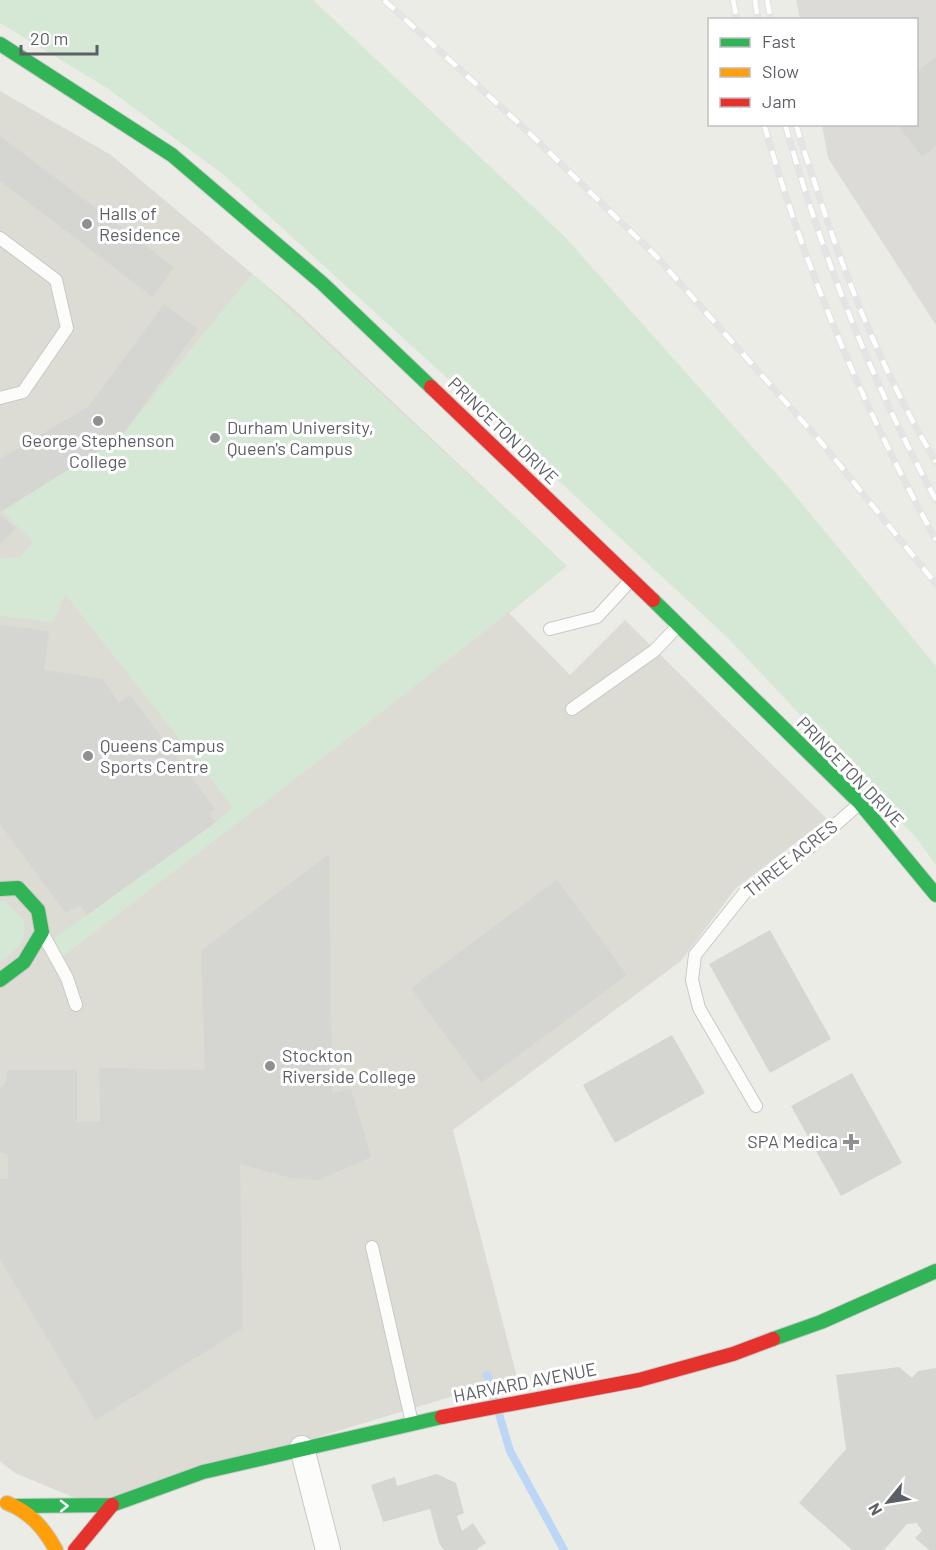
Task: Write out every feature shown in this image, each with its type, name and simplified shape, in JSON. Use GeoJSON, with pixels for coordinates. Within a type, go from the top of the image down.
{"type":"FeatureCollection","features":[{"type":"Feature","properties":{"kind":"street","name":"PRINCETON DRIVE"},"geometry":{"type":"LineString","coordinates":[[0,44],[181,162],[322,283],[632,580],[860,803],[936,896]]}},
{"type":"Feature","properties":{"kind":"street"},"geometry":{"type":"LineString","coordinates":[[0,889],[18,888],[38,910],[42,932],[24,962],[0,980]]}},
{"type":"Feature","properties":{"kind":"street","name":"HARVARD AVENUE"},"geometry":{"type":"LineString","coordinates":[[16,1506],[112,1505],[203,1472],[302,1448],[639,1380],[733,1354],[821,1322],[936,1271]]}},
{"type":"Feature","properties":{"kind":"street"},"geometry":{"type":"LineString","coordinates":[[302,1448],[328,1550]]}},
{"type":"Feature","properties":{"kind":"street"},"geometry":{"type":"LineString","coordinates":[[0,1501],[16,1506],[33,1517],[47,1532],[56,1550]]}},
{"type":"Feature","properties":{"kind":"street"},"geometry":{"type":"LineString","coordinates":[[75,1550],[112,1505]]}},
{"type":"Feature","properties":{"kind":"lane"},"geometry":{"type":"LineString","coordinates":[[0,238],[56,280],[67,328],[23,392],[0,398]]}},
{"type":"Feature","properties":{"kind":"lane"},"geometry":{"type":"LineString","coordinates":[[550,629],[597,617],[632,580]]}},
{"type":"Feature","properties":{"kind":"lane"},"geometry":{"type":"LineString","coordinates":[[572,709],[654,651],[678,625]]}},
{"type":"Feature","properties":{"kind":"lane","name":"THREE ACRES"},"geometry":{"type":"LineString","coordinates":[[756,1106],[699,1008],[692,980],[695,955],[746,891],[810,847],[860,803]]}},
{"type":"Feature","properties":{"kind":"lane"},"geometry":{"type":"LineString","coordinates":[[42,932],[67,978],[76,1005]]}},
{"type":"Feature","properties":{"kind":"lane"},"geometry":{"type":"LineString","coordinates":[[372,1247],[412,1424]]}},
{"type":"Feature","properties":{"kind":"shaded area"},"geometry":{"type":"Polygon","coordinates":[[[796,0],[936,0],[936,325],[828,158],[822,126],[918,126],[918,18],[800,18],[796,0]]]}},
{"type":"Feature","properties":{"kind":"shaded area"},"geometry":{"type":"Polygon","coordinates":[[[0,91],[111,155],[294,309],[567,566],[509,613],[570,675],[625,620],[827,819],[736,888],[681,961],[453,1130],[517,1377],[92,1505],[15,1473],[0,1461],[0,91]]]}},
{"type":"Feature","properties":{"kind":"green space"},"geometry":{"type":"Polygon","coordinates":[[[0,0],[313,0],[564,236],[790,489],[936,666],[936,865],[917,839],[728,638],[480,408],[225,176],[107,88],[0,23],[0,0]]]}},
{"type":"Feature","properties":{"kind":"green space"},"geometry":{"type":"Polygon","coordinates":[[[252,274],[567,566],[359,730],[62,957],[48,943],[216,822],[233,807],[65,594],[54,622],[0,616],[0,559],[20,557],[33,542],[2,511],[121,436],[252,274]]]}},
{"type":"Feature","properties":{"kind":"green space"},"geometry":{"type":"Polygon","coordinates":[[[0,901],[4,901],[24,920],[24,936],[20,945],[0,962],[0,901]]]}},
{"type":"Feature","properties":{"kind":"building"},"geometry":{"type":"Polygon","coordinates":[[[936,57],[936,146],[922,157],[899,126],[918,126],[918,70],[936,57]]]}},
{"type":"Feature","properties":{"kind":"building","name":"Halls of Residence"},"geometry":{"type":"Polygon","coordinates":[[[0,136],[174,267],[153,297],[0,181],[0,136]]]}},
{"type":"Feature","properties":{"kind":"building","name":"George Stephenson College"},"geometry":{"type":"Polygon","coordinates":[[[164,304],[198,329],[121,437],[2,511],[0,508],[0,459],[89,406],[164,304]]]}},
{"type":"Feature","properties":{"kind":"building"},"geometry":{"type":"Polygon","coordinates":[[[0,515],[15,528],[1,544],[0,542],[0,515]]]}},
{"type":"Feature","properties":{"kind":"building","name":"Queens Campus Sports Centre"},"geometry":{"type":"Polygon","coordinates":[[[0,625],[49,631],[44,670],[103,679],[119,703],[130,695],[215,809],[209,813],[216,822],[87,915],[80,905],[66,913],[0,824],[0,625]]]}},
{"type":"Feature","properties":{"kind":"building"},"geometry":{"type":"Polygon","coordinates":[[[329,854],[332,1093],[351,1089],[371,1157],[318,1180],[291,1178],[240,1164],[243,1328],[96,1420],[0,1259],[0,1179],[8,1179],[8,1155],[0,1152],[0,1088],[6,1083],[7,1070],[77,1070],[77,1122],[100,1121],[99,1068],[205,1070],[201,951],[329,854]]]}},
{"type":"Feature","properties":{"kind":"building"},"geometry":{"type":"Polygon","coordinates":[[[557,880],[627,975],[481,1083],[411,988],[557,880]]]}},
{"type":"Feature","properties":{"kind":"building"},"geometry":{"type":"Polygon","coordinates":[[[770,930],[831,1039],[770,1073],[709,964],[770,930]]]}},
{"type":"Feature","properties":{"kind":"building"},"geometry":{"type":"Polygon","coordinates":[[[672,1035],[705,1093],[615,1143],[583,1085],[672,1035]]]}},
{"type":"Feature","properties":{"kind":"building","name":"SPA Medica"},"geometry":{"type":"Polygon","coordinates":[[[852,1073],[902,1163],[841,1196],[791,1106],[852,1073]]]}},
{"type":"Feature","properties":{"kind":"building"},"geometry":{"type":"Polygon","coordinates":[[[899,1367],[912,1378],[918,1371],[936,1368],[936,1550],[929,1550],[915,1538],[922,1531],[917,1523],[907,1524],[884,1550],[852,1550],[799,1503],[846,1449],[836,1375],[899,1367]]]}},
{"type":"Feature","properties":{"kind":"building"},"geometry":{"type":"Polygon","coordinates":[[[437,1474],[456,1483],[464,1513],[457,1516],[462,1531],[473,1523],[486,1543],[476,1550],[444,1550],[439,1543],[430,1509],[383,1522],[371,1485],[395,1477],[397,1486],[437,1474]]]}},
{"type":"Feature","properties":{"kind":"waterway"},"geometry":{"type":"LineString","coordinates":[[487,1375],[494,1400]]}},
{"type":"Feature","properties":{"kind":"waterway"},"geometry":{"type":"LineString","coordinates":[[499,1414],[510,1451],[564,1550]]}},
{"type":"Feature","properties":{"kind":"railway"},"geometry":{"type":"LineString","coordinates":[[384,0],[526,130],[655,255],[821,442],[936,584]]}},
{"type":"Feature","properties":{"kind":"railway"},"geometry":{"type":"LineString","coordinates":[[733,0],[737,18]]}},
{"type":"Feature","properties":{"kind":"railway"},"geometry":{"type":"LineString","coordinates":[[755,0],[758,18]]}},
{"type":"Feature","properties":{"kind":"railway"},"geometry":{"type":"LineString","coordinates":[[767,0],[771,18]]}},
{"type":"Feature","properties":{"kind":"railway"},"geometry":{"type":"LineString","coordinates":[[765,126],[798,232],[838,337],[884,440],[936,540]]}},
{"type":"Feature","properties":{"kind":"railway"},"geometry":{"type":"LineString","coordinates":[[786,126],[815,221],[850,316],[890,409],[936,500]]}},
{"type":"Feature","properties":{"kind":"railway"},"geometry":{"type":"LineString","coordinates":[[797,126],[832,233],[870,334],[901,399],[936,462]]}},
{"type":"Feature","properties":{"kind":"traffic: fast"},"geometry":{"type":"LineString","coordinates":[[0,44],[172,155],[322,283],[431,387]]}},
{"type":"Feature","properties":{"kind":"traffic: fast"},"geometry":{"type":"LineString","coordinates":[[653,600],[860,803],[936,895]]}},
{"type":"Feature","properties":{"kind":"traffic: fast"},"geometry":{"type":"LineString","coordinates":[[0,889],[18,888],[38,910],[42,932],[24,962],[0,980]]}},
{"type":"Feature","properties":{"kind":"traffic: fast"},"geometry":{"type":"LineString","coordinates":[[773,1339],[821,1322],[936,1271]]}},
{"type":"Feature","properties":{"kind":"traffic: fast"},"geometry":{"type":"LineString","coordinates":[[16,1506],[112,1505],[203,1472],[442,1417]]}},
{"type":"Feature","properties":{"kind":"traffic: slow"},"geometry":{"type":"LineString","coordinates":[[7,1503],[23,1511],[36,1522],[56,1550]]}},
{"type":"Feature","properties":{"kind":"traffic: jam"},"geometry":{"type":"LineString","coordinates":[[431,387],[653,600]]}},
{"type":"Feature","properties":{"kind":"traffic: jam"},"geometry":{"type":"LineString","coordinates":[[442,1417],[639,1380],[733,1354],[773,1339]]}},
{"type":"Feature","properties":{"kind":"traffic: jam"},"geometry":{"type":"LineString","coordinates":[[75,1550],[112,1505]]}},
{"type":"Feature","properties":{"kind":"place","name":"Halls of Residence"},"geometry":{"type":"Point","coordinates":[87,224]}},
{"type":"Feature","properties":{"kind":"place","name":"George Stephenson College"},"geometry":{"type":"Point","coordinates":[98,421]}},
{"type":"Feature","properties":{"kind":"place","name":"Durham University, Queen's Campus"},"geometry":{"type":"Point","coordinates":[215,438]}},
{"type":"Feature","properties":{"kind":"place","name":"Queens Campus Sports Centre"},"geometry":{"type":"Point","coordinates":[88,756]}},
{"type":"Feature","properties":{"kind":"place","name":"Stockton Riverside College"},"geometry":{"type":"Point","coordinates":[270,1066]}},
{"type":"Feature","properties":{"kind":"place","name":"SPA Medica"},"geometry":{"type":"Point","coordinates":[851,1142]}}]}
